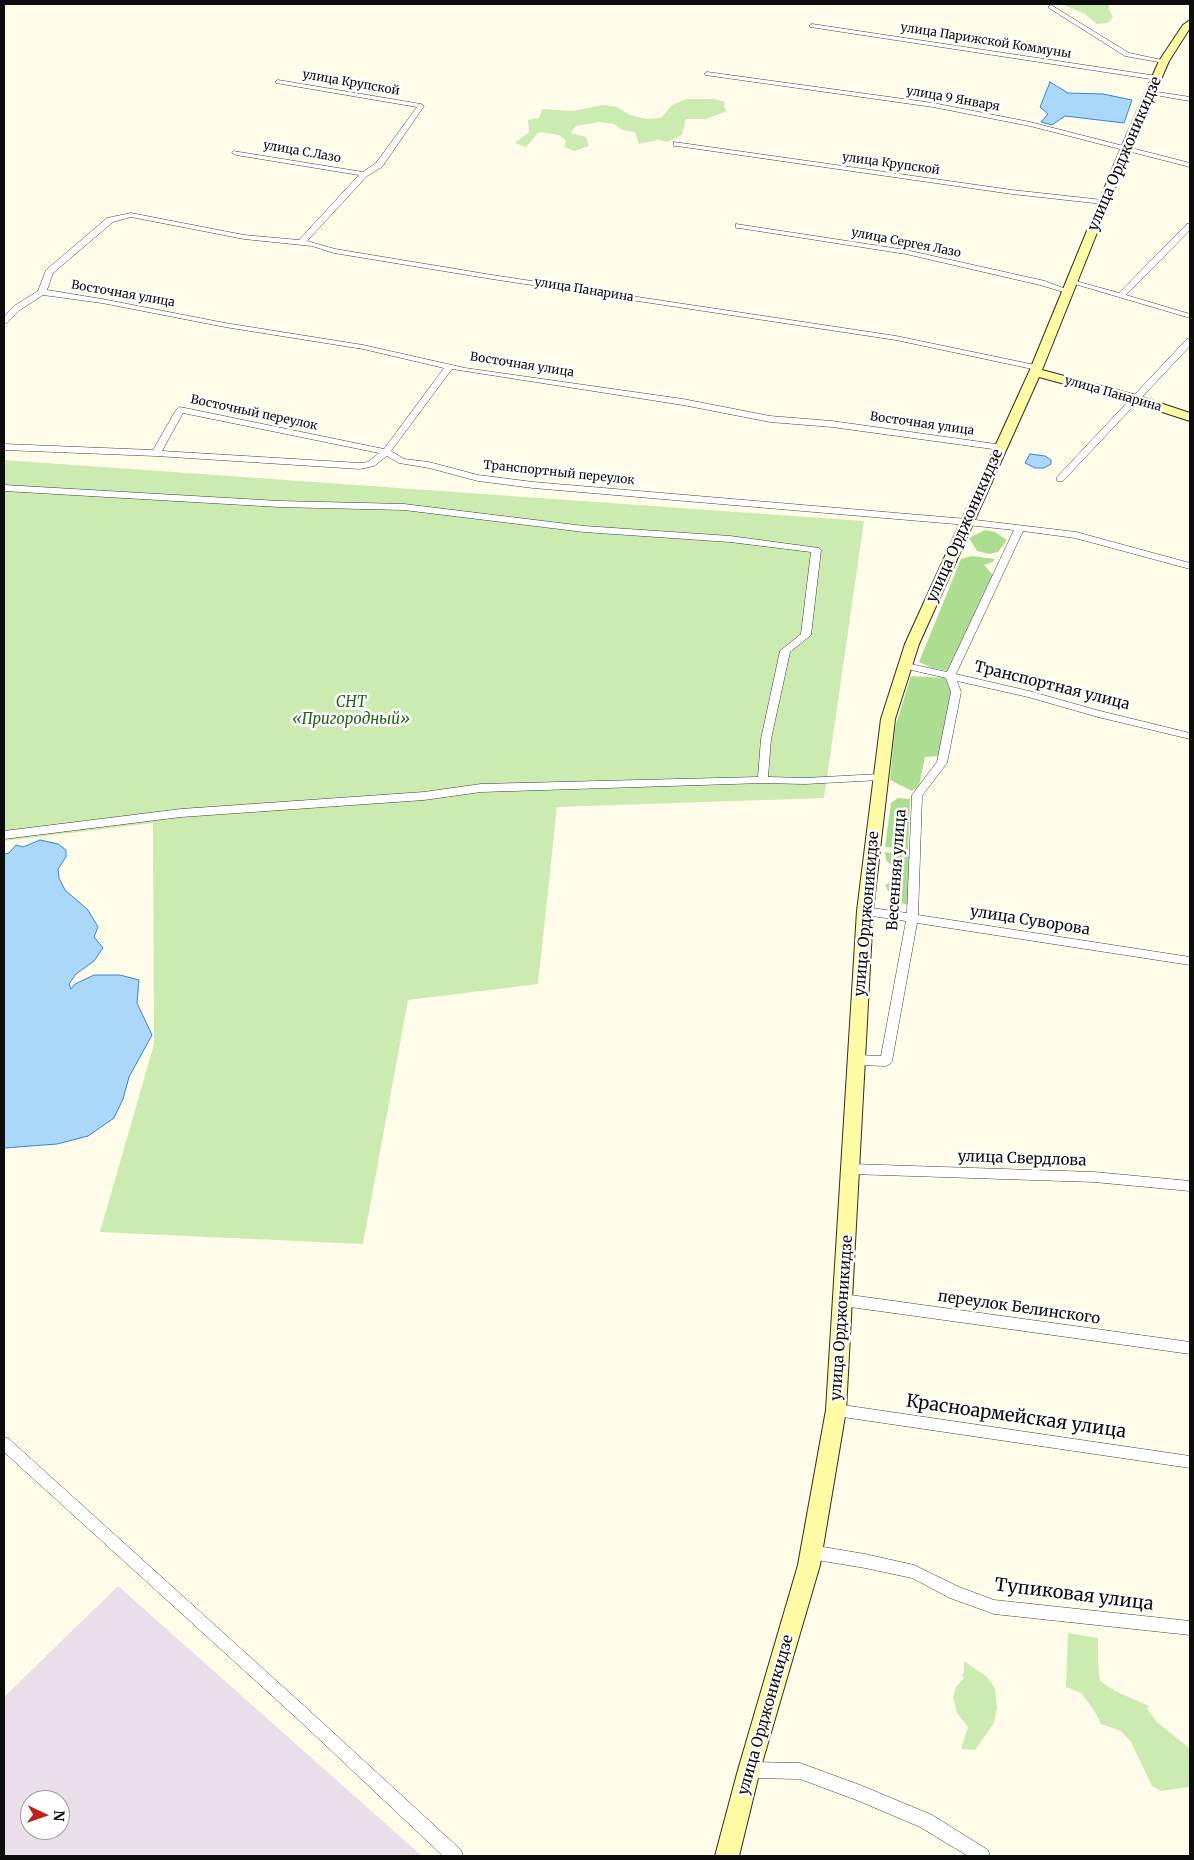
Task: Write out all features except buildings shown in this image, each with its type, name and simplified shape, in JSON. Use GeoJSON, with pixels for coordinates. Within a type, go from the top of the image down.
{"type":"FeatureCollection","features":[{"type":"Feature","properties":{"kind":"main road","name":"улица Орджоникидзе"},"geometry":{"type":"LineString","coordinates":[[727,1856],[749,1770],[811,1552],[836,1410],[865,911],[888,719],[912,644],[1036,370],[1126,148],[1164,61],[1190,23]]}},
{"type":"Feature","properties":{"kind":"main road","name":"улица Панарина"},"geometry":{"type":"LineString","coordinates":[[1036,370],[1190,417]]}},
{"type":"Feature","properties":{"kind":"street"},"geometry":{"type":"LineString","coordinates":[[1051,6],[1127,55],[1164,61]]}},
{"type":"Feature","properties":{"kind":"street","name":"улица Парижской Коммуны"},"geometry":{"type":"LineString","coordinates":[[812,26],[1157,78]]}},
{"type":"Feature","properties":{"kind":"street","name":"улица 9 Января"},"geometry":{"type":"LineString","coordinates":[[707,74],[933,105],[1030,124],[1190,165]]}},
{"type":"Feature","properties":{"kind":"street","name":"улица Крупской"},"geometry":{"type":"LineString","coordinates":[[278,82],[421,106],[378,165],[364,174]]}},
{"type":"Feature","properties":{"kind":"street"},"geometry":{"type":"LineString","coordinates":[[1150,93],[1190,99]]}},
{"type":"Feature","properties":{"kind":"street","name":"улица Крупской"},"geometry":{"type":"LineString","coordinates":[[677,144],[1012,192],[1103,202]]}},
{"type":"Feature","properties":{"kind":"street","name":"улица С.Лазо"},"geometry":{"type":"LineString","coordinates":[[236,153],[364,174]]}},
{"type":"Feature","properties":{"kind":"street"},"geometry":{"type":"LineString","coordinates":[[301,243],[364,174]]}},
{"type":"Feature","properties":{"kind":"street","name":"улица Панарина"},"geometry":{"type":"LineString","coordinates":[[42,292],[49,272],[110,220],[131,215],[244,237],[301,243],[334,251],[492,277],[896,338],[1036,370]]}},
{"type":"Feature","properties":{"kind":"street","name":"улица Сергея Лазо"},"geometry":{"type":"LineString","coordinates":[[739,226],[906,252],[1034,281],[1122,296],[1190,316]]}},
{"type":"Feature","properties":{"kind":"street"},"geometry":{"type":"LineString","coordinates":[[1122,296],[1190,226]]}},
{"type":"Feature","properties":{"kind":"street"},"geometry":{"type":"LineString","coordinates":[[1181,235],[1190,238]]}},
{"type":"Feature","properties":{"kind":"street"},"geometry":{"type":"LineString","coordinates":[[4,321],[18,308],[42,292]]}},
{"type":"Feature","properties":{"kind":"street","name":"Восточная улица"},"geometry":{"type":"LineString","coordinates":[[42,292],[102,300],[224,325],[363,347],[450,366],[683,402],[770,419],[832,424],[1000,448]]}},
{"type":"Feature","properties":{"kind":"street"},"geometry":{"type":"LineString","coordinates":[[1060,479],[1190,341]]}},
{"type":"Feature","properties":{"kind":"street"},"geometry":{"type":"LineString","coordinates":[[4,447],[156,453],[360,466],[371,464],[386,452],[450,366]]}},
{"type":"Feature","properties":{"kind":"street","name":"Восточный переулок"},"geometry":{"type":"LineString","coordinates":[[156,453],[180,410],[386,452]]}},
{"type":"Feature","properties":{"kind":"street","name":"Транспортный переулок"},"geometry":{"type":"LineString","coordinates":[[386,452],[402,461],[428,465],[478,478],[533,485],[967,522]]}},
{"type":"Feature","properties":{"kind":"street"},"geometry":{"type":"LineString","coordinates":[[4,488],[280,504],[404,507],[584,529],[730,539],[816,550],[806,635],[786,651],[766,739],[763,780]]}},
{"type":"Feature","properties":{"kind":"street"},"geometry":{"type":"LineString","coordinates":[[967,522],[1076,535],[1190,566]]}},
{"type":"Feature","properties":{"kind":"street"},"geometry":{"type":"LineString","coordinates":[[950,676],[1020,528]]}},
{"type":"Feature","properties":{"kind":"street","name":"Транспортная улица"},"geometry":{"type":"LineString","coordinates":[[906,666],[1029,694],[1098,714],[1190,736]]}},
{"type":"Feature","properties":{"kind":"street","name":"Весенняя улица"},"geometry":{"type":"LineString","coordinates":[[857,1060],[886,1061],[912,918],[917,795],[942,763],[956,692],[950,676]]}},
{"type":"Feature","properties":{"kind":"street"},"geometry":{"type":"LineString","coordinates":[[4,835],[181,814],[424,796],[481,788],[763,780],[805,781],[880,777]]}},
{"type":"Feature","properties":{"kind":"street","name":"улица Суворова"},"geometry":{"type":"LineString","coordinates":[[865,911],[1190,961]]}},
{"type":"Feature","properties":{"kind":"street","name":"улица Свердлова"},"geometry":{"type":"LineString","coordinates":[[851,1169],[1094,1177],[1190,1186]]}},
{"type":"Feature","properties":{"kind":"street","name":"переулок Белинского"},"geometry":{"type":"LineString","coordinates":[[843,1300],[1190,1348]]}},
{"type":"Feature","properties":{"kind":"street","name":"Красноармейская улица"},"geometry":{"type":"LineString","coordinates":[[836,1410],[1190,1462]]}},
{"type":"Feature","properties":{"kind":"street"},"geometry":{"type":"LineString","coordinates":[[4,1443],[307,1718],[455,1856]]}},
{"type":"Feature","properties":{"kind":"street","name":"Тупиковая улица"},"geometry":{"type":"LineString","coordinates":[[811,1552],[914,1572],[955,1593],[994,1607],[1190,1628]]}},
{"type":"Feature","properties":{"kind":"street"},"geometry":{"type":"LineString","coordinates":[[749,1770],[800,1770],[860,1793],[926,1822],[982,1856]]}},
{"type":"Feature","properties":{"kind":"shaded area"},"geometry":{"type":"Polygon","coordinates":[[[118,1586],[422,1856],[4,1856],[4,1697],[118,1586]]]}},
{"type":"Feature","properties":{"kind":"green space"},"geometry":{"type":"Polygon","coordinates":[[[1062,4],[1109,4],[1109,10],[1113,17],[1108,23],[1097,24],[1085,14],[1062,4]]]}},
{"type":"Feature","properties":{"kind":"green space"},"geometry":{"type":"Polygon","coordinates":[[[686,99],[714,99],[725,102],[724,107],[727,111],[706,119],[686,119],[682,135],[667,142],[658,140],[639,144],[635,132],[622,130],[614,124],[599,122],[576,126],[571,133],[586,137],[589,146],[574,151],[564,147],[566,141],[559,135],[539,132],[526,147],[515,143],[529,132],[528,120],[539,118],[542,109],[573,111],[602,105],[617,107],[630,115],[646,119],[661,118],[672,105],[686,99]]]}},
{"type":"Feature","properties":{"kind":"green space","name":"СНТ «Пригородный»"},"geometry":{"type":"Polygon","coordinates":[[[4,460],[864,521],[824,798],[557,807],[538,984],[408,1000],[363,1244],[100,1232],[154,1044],[153,823],[4,841],[4,460]]]}},
{"type":"Feature","properties":{"kind":"green space"},"geometry":{"type":"Polygon","coordinates":[[[985,530],[995,532],[1007,540],[998,552],[989,554],[977,551],[969,538],[985,530]]]}},
{"type":"Feature","properties":{"kind":"green space"},"geometry":{"type":"Polygon","coordinates":[[[972,556],[995,559],[993,562],[984,565],[994,576],[948,671],[932,668],[919,662],[961,559],[972,556]]]}},
{"type":"Feature","properties":{"kind":"green space"},"geometry":{"type":"Polygon","coordinates":[[[911,676],[945,678],[951,691],[939,756],[925,757],[919,786],[912,791],[890,780],[895,728],[911,676]]]}},
{"type":"Feature","properties":{"kind":"green space"},"geometry":{"type":"Polygon","coordinates":[[[898,798],[910,799],[908,849],[885,847],[891,803],[898,798]]]}},
{"type":"Feature","properties":{"kind":"green space"},"geometry":{"type":"Polygon","coordinates":[[[885,852],[909,855],[908,905],[893,901],[885,885],[897,879],[896,870],[886,860],[885,852]]]}},
{"type":"Feature","properties":{"kind":"green space"},"geometry":{"type":"Polygon","coordinates":[[[1068,1633],[1098,1638],[1100,1681],[1115,1691],[1149,1706],[1147,1709],[1158,1723],[1190,1747],[1190,1787],[1161,1791],[1152,1786],[1131,1742],[1121,1731],[1101,1724],[1094,1710],[1081,1693],[1066,1687],[1068,1633]]]}},
{"type":"Feature","properties":{"kind":"green space"},"geometry":{"type":"Polygon","coordinates":[[[964,1661],[986,1676],[995,1688],[997,1708],[994,1723],[975,1750],[961,1749],[968,1727],[957,1713],[953,1697],[956,1687],[964,1678],[962,1675],[964,1673],[964,1661]]]}},
{"type":"Feature","properties":{"kind":"water"},"geometry":{"type":"Polygon","coordinates":[[[1050,82],[1068,93],[1103,94],[1132,100],[1124,123],[1065,116],[1052,125],[1041,122],[1048,114],[1040,107],[1050,82]]]}},
{"type":"Feature","properties":{"kind":"water"},"geometry":{"type":"Polygon","coordinates":[[[1030,454],[1045,456],[1051,460],[1051,464],[1044,468],[1035,468],[1025,463],[1030,454]]]}},
{"type":"Feature","properties":{"kind":"water"},"geometry":{"type":"Polygon","coordinates":[[[40,840],[58,844],[66,850],[66,857],[58,869],[59,878],[65,890],[88,910],[98,927],[94,937],[103,948],[94,961],[76,974],[69,984],[71,989],[75,984],[94,975],[120,975],[139,980],[137,1003],[152,1035],[129,1077],[123,1099],[114,1118],[88,1136],[57,1144],[4,1148],[4,854],[9,853],[16,845],[23,847],[40,840]]]}}]}
